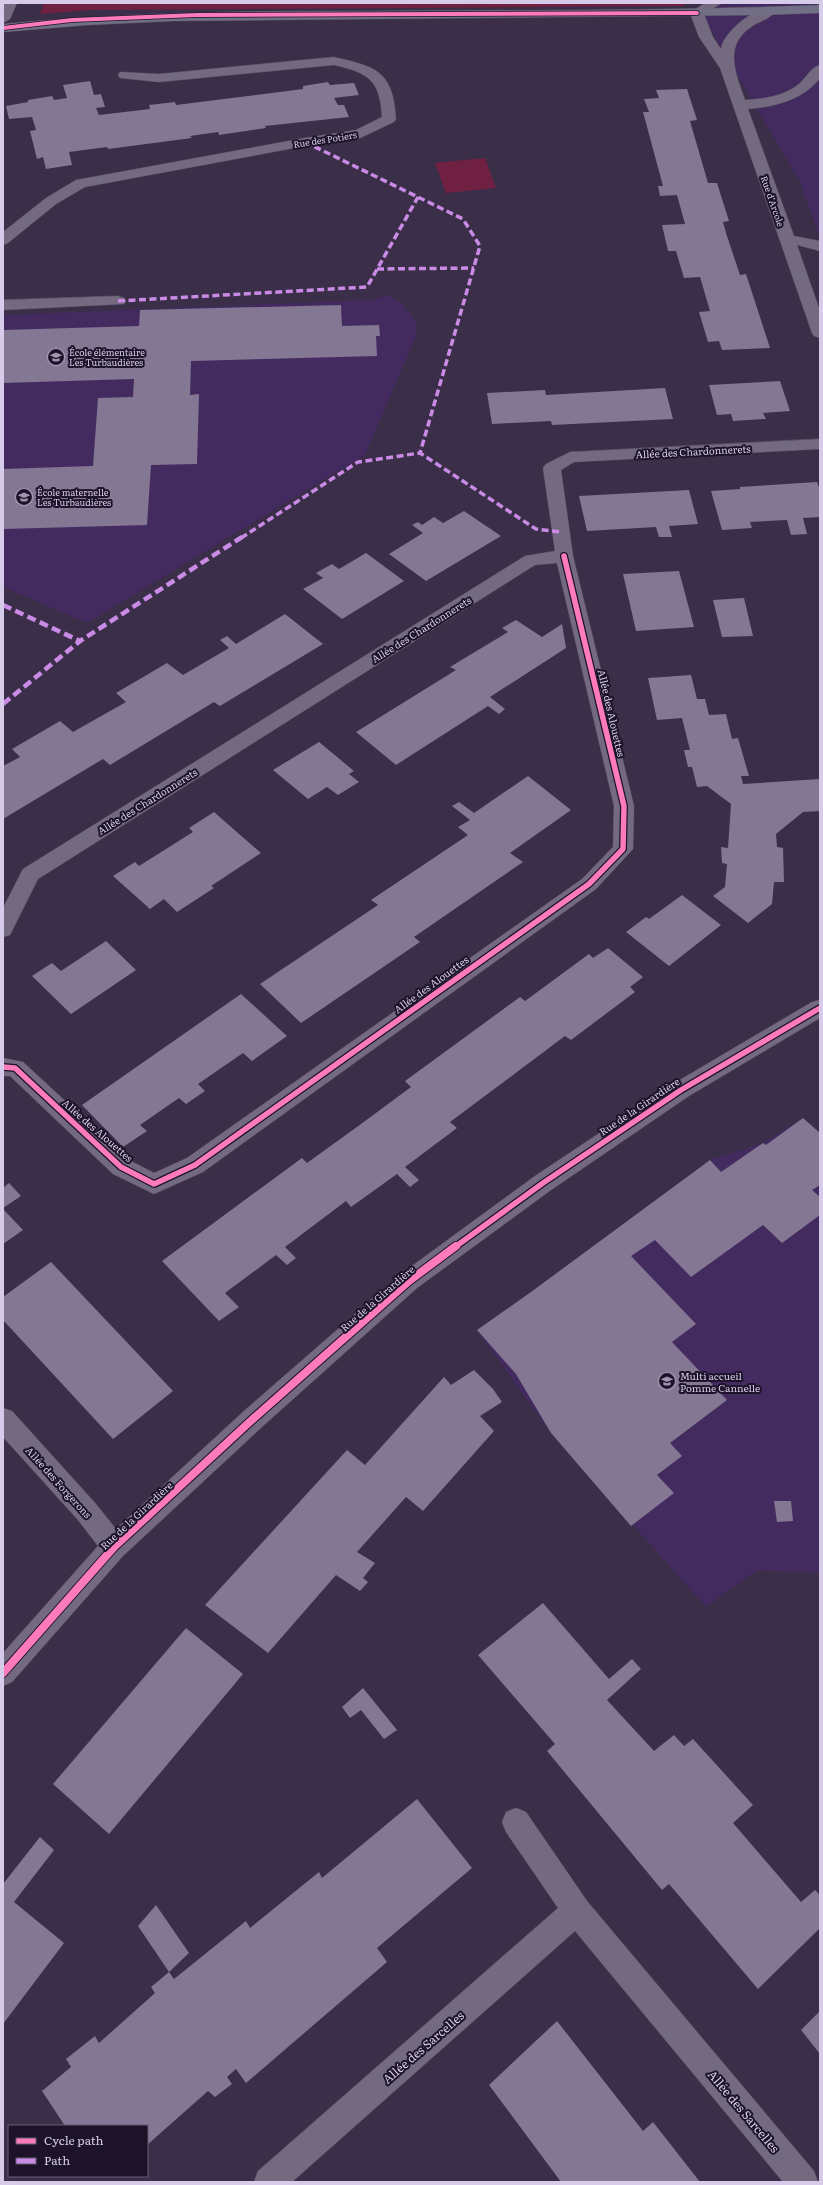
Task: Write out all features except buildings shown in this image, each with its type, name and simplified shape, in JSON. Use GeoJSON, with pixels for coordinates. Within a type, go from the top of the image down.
{"type":"FeatureCollection","features":[{"type":"Feature","properties":{"kind":"main road"},"geometry":{"type":"LineString","coordinates":[[3,28],[72,20],[197,15],[697,13],[768,12],[820,9]]}},
{"type":"Feature","properties":{"kind":"street"},"geometry":{"type":"LineString","coordinates":[[3,19],[10,3]]}},
{"type":"Feature","properties":{"kind":"street"},"geometry":{"type":"LineString","coordinates":[[697,13],[715,3]]}},
{"type":"Feature","properties":{"kind":"street","name":"Rue d’Arcole"},"geometry":{"type":"LineString","coordinates":[[727,68],[729,43],[743,27],[768,12]]}},
{"type":"Feature","properties":{"kind":"street","name":"Rue d’Arcole"},"geometry":{"type":"LineString","coordinates":[[697,13],[706,37],[727,68],[820,334]]}},
{"type":"Feature","properties":{"kind":"street","name":"Rue des Potiers"},"geometry":{"type":"LineString","coordinates":[[3,240],[51,201],[81,183],[305,142],[360,134],[389,119],[389,102],[378,76],[361,68],[334,61],[159,78],[125,74]]}},
{"type":"Feature","properties":{"kind":"street"},"geometry":{"type":"LineString","coordinates":[[740,105],[783,100],[814,78],[820,69]]}},
{"type":"Feature","properties":{"kind":"street"},"geometry":{"type":"LineString","coordinates":[[786,240],[800,241],[820,246]]}},
{"type":"Feature","properties":{"kind":"street"},"geometry":{"type":"LineString","coordinates":[[3,305],[118,301]]}},
{"type":"Feature","properties":{"kind":"street","name":"Allée des Chardonnerets"},"geometry":{"type":"LineString","coordinates":[[3,929],[30,874],[531,560],[564,556],[552,468],[570,457],[820,444]]}},
{"type":"Feature","properties":{"kind":"street","name":"Allée des Alouettes"},"geometry":{"type":"LineString","coordinates":[[3,1066],[15,1068],[121,1167],[154,1184],[195,1165],[589,884],[623,849],[624,806],[564,556]]}},
{"type":"Feature","properties":{"kind":"street","name":"Rue de la Girardière"},"geometry":{"type":"LineString","coordinates":[[3,1673],[114,1547],[254,1418],[409,1281],[542,1183],[681,1090],[820,1008]]}},
{"type":"Feature","properties":{"kind":"street","name":"Allée des Forgerons"},"geometry":{"type":"LineString","coordinates":[[3,1419],[86,1512],[114,1547]]}},
{"type":"Feature","properties":{"kind":"street","name":"Allée des Sarcelles"},"geometry":{"type":"LineString","coordinates":[[516,1822],[577,1911],[803,2182]]}},
{"type":"Feature","properties":{"kind":"street","name":"Allée des Sarcelles"},"geometry":{"type":"LineString","coordinates":[[269,2182],[577,1911]]}},
{"type":"Feature","properties":{"kind":"shaded area"},"geometry":{"type":"Polygon","coordinates":[[[44,3],[687,3],[683,6],[91,10],[40,14],[44,3]]]}},
{"type":"Feature","properties":{"kind":"shaded area"},"geometry":{"type":"Polygon","coordinates":[[[711,3],[820,3],[820,238],[800,182],[697,7],[711,3]]]}},
{"type":"Feature","properties":{"kind":"shaded area"},"geometry":{"type":"Polygon","coordinates":[[[485,158],[496,188],[446,193],[435,163],[485,158]]]}},
{"type":"Feature","properties":{"kind":"shaded area"},"geometry":{"type":"Polygon","coordinates":[[[387,295],[402,303],[417,324],[416,336],[365,455],[87,623],[3,587],[3,315],[372,300],[387,295]]]}},
{"type":"Feature","properties":{"kind":"shaded area","name":"Multi accueil Pomme Cannelle"},"geometry":{"type":"Polygon","coordinates":[[[803,1118],[820,1133],[820,1573],[757,1570],[706,1607],[551,1433],[477,1330],[710,1160],[763,1143],[803,1118]]]}},
{"type":"Feature","properties":{"kind":"marked path"},"geometry":{"type":"LineString","coordinates":[[305,142],[463,219],[480,246],[420,453]]}},
{"type":"Feature","properties":{"kind":"marked path"},"geometry":{"type":"LineString","coordinates":[[118,301],[367,287],[418,197]]}},
{"type":"Feature","properties":{"kind":"marked path"},"geometry":{"type":"LineString","coordinates":[[377,269],[474,268]]}},
{"type":"Feature","properties":{"kind":"marked path"},"geometry":{"type":"LineString","coordinates":[[3,704],[80,641],[358,462],[420,453],[536,529],[561,532]]}},
{"type":"Feature","properties":{"kind":"marked path"},"geometry":{"type":"LineString","coordinates":[[3,605],[80,641]]}},
{"type":"Feature","properties":{"kind":"cycle path"},"geometry":{"type":"LineString","coordinates":[[3,28],[72,20],[197,15],[697,13]]}},
{"type":"Feature","properties":{"kind":"cycle path"},"geometry":{"type":"LineString","coordinates":[[3,1067],[15,1068],[121,1167],[154,1184],[195,1165],[589,884],[623,849],[624,806],[564,556]]}},
{"type":"Feature","properties":{"kind":"cycle path"},"geometry":{"type":"LineString","coordinates":[[3,1673],[114,1547],[254,1418],[409,1281],[543,1183],[681,1090],[820,1008]]}},
{"type":"Feature","properties":{"kind":"place","name":"École élémentaire Les Turbaudières"},"geometry":{"type":"Point","coordinates":[56,357]}},
{"type":"Feature","properties":{"kind":"place","name":"École maternelle Les Turbaudières"},"geometry":{"type":"Point","coordinates":[24,497]}},
{"type":"Feature","properties":{"kind":"place","name":"Multi accueil Pomme Cannelle"},"geometry":{"type":"Point","coordinates":[667,1381]}}]}
